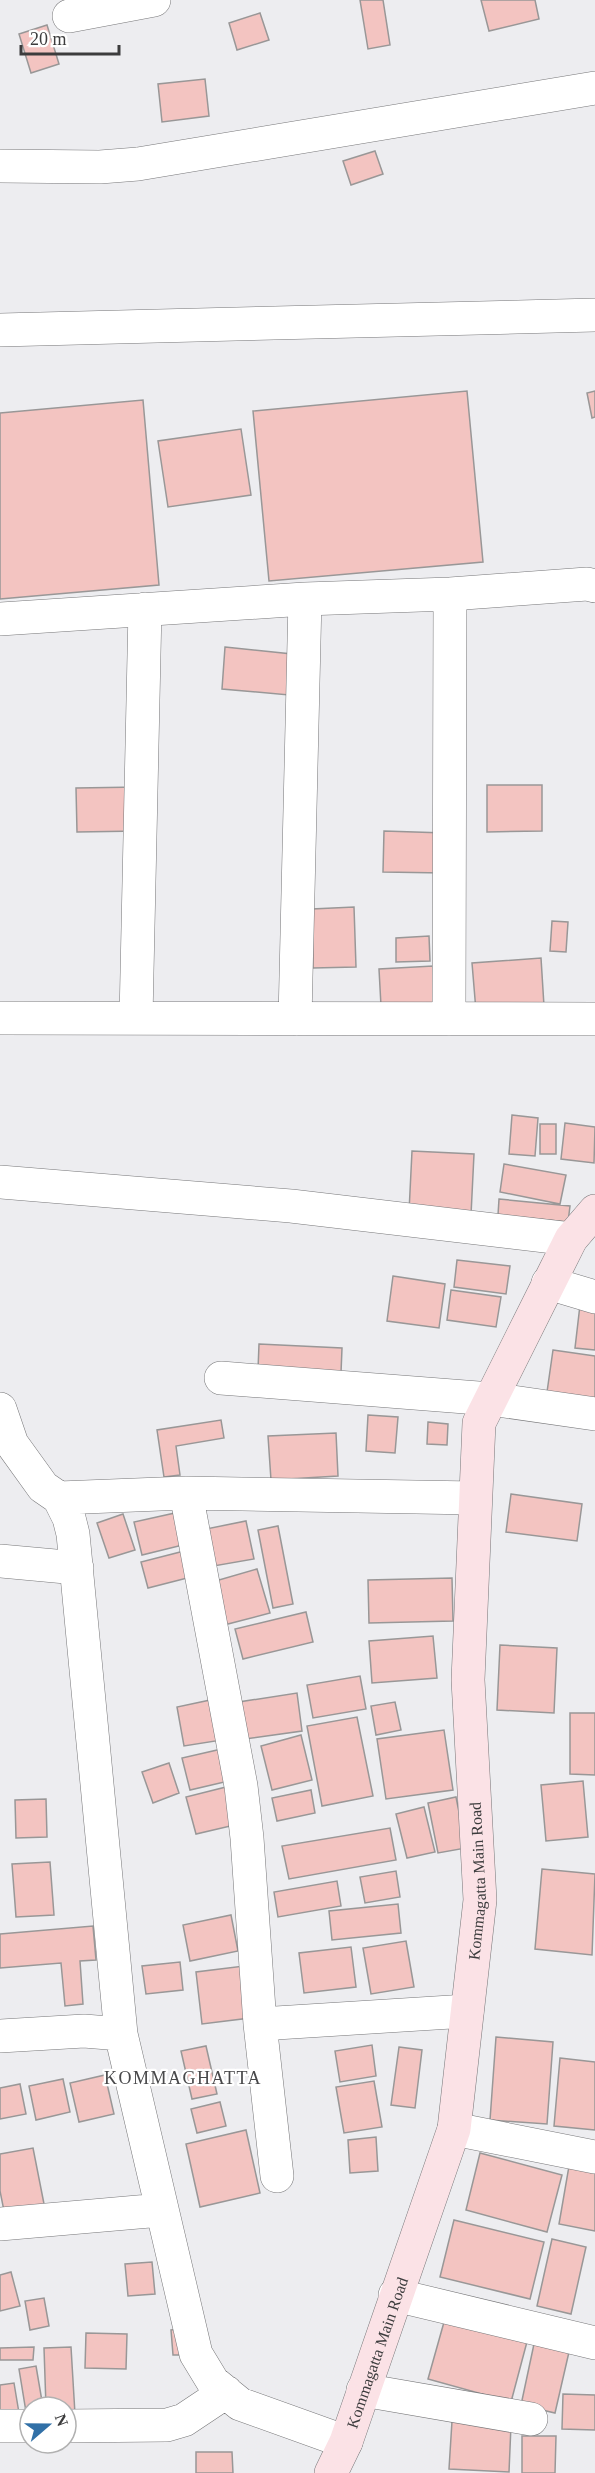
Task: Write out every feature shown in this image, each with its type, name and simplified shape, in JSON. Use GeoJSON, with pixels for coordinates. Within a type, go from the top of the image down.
{"type":"FeatureCollection","features":[{"type":"Feature","properties":{"kind":"main road","name":"Kommagatta Main Road"},"geometry":{"type":"LineString","coordinates":[[331,2473],[346,2442],[454,2128],[480,1900],[468,1680],[479,1423],[571,1239],[595,1211]]}},
{"type":"Feature","properties":{"kind":"street"},"geometry":{"type":"LineString","coordinates":[[69,16],[154,0]]}},
{"type":"Feature","properties":{"kind":"street"},"geometry":{"type":"LineString","coordinates":[[0,166],[100,167],[138,164],[595,88]]}},
{"type":"Feature","properties":{"kind":"street"},"geometry":{"type":"LineString","coordinates":[[0,330],[595,315]]}},
{"type":"Feature","properties":{"kind":"street"},"geometry":{"type":"LineString","coordinates":[[0,618],[305,598],[450,594],[586,584],[595,586]]}},
{"type":"Feature","properties":{"kind":"street"},"geometry":{"type":"LineString","coordinates":[[449,1019],[450,594]]}},
{"type":"Feature","properties":{"kind":"street"},"geometry":{"type":"LineString","coordinates":[[295,1019],[305,598]]}},
{"type":"Feature","properties":{"kind":"street"},"geometry":{"type":"LineString","coordinates":[[136,1018],[145,609]]}},
{"type":"Feature","properties":{"kind":"street"},"geometry":{"type":"LineString","coordinates":[[0,1018],[595,1019]]}},
{"type":"Feature","properties":{"kind":"street"},"geometry":{"type":"LineString","coordinates":[[0,1182],[291,1206],[571,1239]]}},
{"type":"Feature","properties":{"kind":"street"},"geometry":{"type":"LineString","coordinates":[[548,1283],[595,1297]]}},
{"type":"Feature","properties":{"kind":"street"},"geometry":{"type":"LineString","coordinates":[[220,1378],[491,1399],[595,1414]]}},
{"type":"Feature","properties":{"kind":"street"},"geometry":{"type":"LineString","coordinates":[[0,1409],[12,1444],[43,1486],[59,1498],[69,1518],[77,1568],[121,2034],[196,2354],[213,2382],[240,2404],[346,2442]]}},
{"type":"Feature","properties":{"kind":"street"},"geometry":{"type":"LineString","coordinates":[[59,1498],[186,1493],[475,1498]]}},
{"type":"Feature","properties":{"kind":"street"},"geometry":{"type":"LineString","coordinates":[[186,1493],[241,1786],[247,1838],[260,2024],[277,2176]]}},
{"type":"Feature","properties":{"kind":"street"},"geometry":{"type":"LineString","coordinates":[[0,1561],[77,1568]]}},
{"type":"Feature","properties":{"kind":"street"},"geometry":{"type":"LineString","coordinates":[[260,2024],[467,2011]]}},
{"type":"Feature","properties":{"kind":"street"},"geometry":{"type":"LineString","coordinates":[[0,2036],[84,2031],[121,2034]]}},
{"type":"Feature","properties":{"kind":"street"},"geometry":{"type":"LineString","coordinates":[[454,2128],[595,2157]]}},
{"type":"Feature","properties":{"kind":"street"},"geometry":{"type":"LineString","coordinates":[[0,2224],[161,2210]]}},
{"type":"Feature","properties":{"kind":"street"},"geometry":{"type":"LineString","coordinates":[[395,2295],[595,2343]]}},
{"type":"Feature","properties":{"kind":"street"},"geometry":{"type":"LineString","coordinates":[[363,2390],[531,2419]]}},
{"type":"Feature","properties":{"kind":"street"},"geometry":{"type":"LineString","coordinates":[[78,2426],[167,2425],[184,2420],[226,2392]]}},
{"type":"Feature","properties":{"kind":"street"},"geometry":{"type":"LineString","coordinates":[[0,2427],[18,2426]]}},
{"type":"Feature","properties":{"kind":"building"},"geometry":{"type":"Polygon","coordinates":[[[360,0],[383,0],[390,45],[368,49],[360,0]]]}},
{"type":"Feature","properties":{"kind":"building"},"geometry":{"type":"Polygon","coordinates":[[[481,0],[535,0],[539,19],[489,31],[481,0]]]}},
{"type":"Feature","properties":{"kind":"building"},"geometry":{"type":"Polygon","coordinates":[[[260,13],[269,40],[237,50],[229,23],[260,13]]]}},
{"type":"Feature","properties":{"kind":"building"},"geometry":{"type":"Polygon","coordinates":[[[47,25],[59,64],[31,73],[19,34],[47,25]]]}},
{"type":"Feature","properties":{"kind":"building"},"geometry":{"type":"Polygon","coordinates":[[[205,79],[209,116],[162,122],[158,84],[205,79]]]}},
{"type":"Feature","properties":{"kind":"building"},"geometry":{"type":"Polygon","coordinates":[[[375,151],[383,174],[351,185],[343,161],[375,151]]]}},
{"type":"Feature","properties":{"kind":"building"},"geometry":{"type":"Polygon","coordinates":[[[467,391],[483,562],[269,581],[253,411],[467,391]]]}},
{"type":"Feature","properties":{"kind":"building"},"geometry":{"type":"Polygon","coordinates":[[[595,391],[595,417],[592,418],[587,393],[595,391]]]}},
{"type":"Feature","properties":{"kind":"building"},"geometry":{"type":"Polygon","coordinates":[[[143,400],[159,585],[0,599],[0,413],[143,400]]]}},
{"type":"Feature","properties":{"kind":"building"},"geometry":{"type":"Polygon","coordinates":[[[241,429],[251,495],[168,507],[158,441],[241,429]]]}},
{"type":"Feature","properties":{"kind":"building"},"geometry":{"type":"Polygon","coordinates":[[[225,647],[292,654],[289,695],[222,689],[225,647]]]}},
{"type":"Feature","properties":{"kind":"building"},"geometry":{"type":"Polygon","coordinates":[[[487,785],[542,785],[542,831],[487,832],[487,785]]]}},
{"type":"Feature","properties":{"kind":"building"},"geometry":{"type":"Polygon","coordinates":[[[139,787],[139,831],[77,832],[76,788],[139,787]]]}},
{"type":"Feature","properties":{"kind":"building"},"geometry":{"type":"Polygon","coordinates":[[[384,831],[445,833],[444,873],[383,872],[384,831]]]}},
{"type":"Feature","properties":{"kind":"building"},"geometry":{"type":"Polygon","coordinates":[[[354,907],[356,967],[313,968],[312,909],[354,907]]]}},
{"type":"Feature","properties":{"kind":"building"},"geometry":{"type":"Polygon","coordinates":[[[552,921],[568,922],[566,952],[550,951],[552,921]]]}},
{"type":"Feature","properties":{"kind":"building"},"geometry":{"type":"Polygon","coordinates":[[[429,936],[430,961],[396,962],[396,938],[429,936]]]}},
{"type":"Feature","properties":{"kind":"building"},"geometry":{"type":"Polygon","coordinates":[[[541,958],[544,1006],[476,1011],[472,963],[541,958]]]}},
{"type":"Feature","properties":{"kind":"building"},"geometry":{"type":"Polygon","coordinates":[[[433,966],[436,1003],[381,1006],[379,969],[433,966]]]}},
{"type":"Feature","properties":{"kind":"building"},"geometry":{"type":"Polygon","coordinates":[[[512,1115],[538,1118],[535,1156],[509,1154],[512,1115]]]}},
{"type":"Feature","properties":{"kind":"building"},"geometry":{"type":"Polygon","coordinates":[[[565,1123],[595,1127],[594,1163],[561,1159],[565,1123]]]}},
{"type":"Feature","properties":{"kind":"building"},"geometry":{"type":"Polygon","coordinates":[[[540,1124],[556,1124],[556,1154],[540,1154],[540,1124]]]}},
{"type":"Feature","properties":{"kind":"building"},"geometry":{"type":"Polygon","coordinates":[[[412,1151],[474,1154],[471,1215],[409,1212],[412,1151]]]}},
{"type":"Feature","properties":{"kind":"building"},"geometry":{"type":"Polygon","coordinates":[[[504,1164],[566,1175],[560,1204],[500,1192],[504,1164]]]}},
{"type":"Feature","properties":{"kind":"building"},"geometry":{"type":"Polygon","coordinates":[[[499,1199],[570,1206],[568,1222],[498,1215],[499,1199]]]}},
{"type":"Feature","properties":{"kind":"building"},"geometry":{"type":"Polygon","coordinates":[[[457,1260],[510,1266],[506,1294],[454,1287],[457,1260]]]}},
{"type":"Feature","properties":{"kind":"building"},"geometry":{"type":"Polygon","coordinates":[[[393,1276],[445,1284],[439,1328],[387,1321],[393,1276]]]}},
{"type":"Feature","properties":{"kind":"building"},"geometry":{"type":"Polygon","coordinates":[[[451,1290],[501,1297],[496,1327],[447,1320],[451,1290]]]}},
{"type":"Feature","properties":{"kind":"building"},"geometry":{"type":"Polygon","coordinates":[[[580,1305],[595,1307],[595,1350],[575,1348],[580,1305]]]}},
{"type":"Feature","properties":{"kind":"building"},"geometry":{"type":"Polygon","coordinates":[[[259,1344],[342,1348],[341,1373],[258,1370],[259,1344]]]}},
{"type":"Feature","properties":{"kind":"building"},"geometry":{"type":"Polygon","coordinates":[[[553,1350],[595,1356],[595,1406],[546,1399],[553,1350]]]}},
{"type":"Feature","properties":{"kind":"building"},"geometry":{"type":"Polygon","coordinates":[[[368,1415],[398,1417],[395,1453],[366,1451],[368,1415]]]}},
{"type":"Feature","properties":{"kind":"building"},"geometry":{"type":"Polygon","coordinates":[[[221,1420],[224,1438],[176,1446],[180,1475],[164,1477],[157,1430],[221,1420]]]}},
{"type":"Feature","properties":{"kind":"building"},"geometry":{"type":"Polygon","coordinates":[[[428,1422],[448,1424],[447,1445],[427,1444],[428,1422]]]}},
{"type":"Feature","properties":{"kind":"building"},"geometry":{"type":"Polygon","coordinates":[[[336,1433],[338,1476],[271,1480],[268,1436],[336,1433]]]}},
{"type":"Feature","properties":{"kind":"building"},"geometry":{"type":"Polygon","coordinates":[[[511,1494],[582,1504],[577,1541],[506,1532],[511,1494]]]}},
{"type":"Feature","properties":{"kind":"building"},"geometry":{"type":"Polygon","coordinates":[[[184,1511],[191,1543],[142,1555],[134,1522],[184,1511]]]}},
{"type":"Feature","properties":{"kind":"building"},"geometry":{"type":"Polygon","coordinates":[[[123,1514],[135,1550],[109,1558],[97,1523],[123,1514]]]}},
{"type":"Feature","properties":{"kind":"building"},"geometry":{"type":"Polygon","coordinates":[[[246,1521],[254,1559],[208,1567],[201,1530],[246,1521]]]}},
{"type":"Feature","properties":{"kind":"building"},"geometry":{"type":"Polygon","coordinates":[[[278,1526],[293,1604],[273,1608],[258,1530],[278,1526]]]}},
{"type":"Feature","properties":{"kind":"building"},"geometry":{"type":"Polygon","coordinates":[[[192,1549],[199,1575],[148,1588],[141,1562],[192,1549]]]}},
{"type":"Feature","properties":{"kind":"building"},"geometry":{"type":"Polygon","coordinates":[[[257,1569],[270,1613],[224,1625],[212,1582],[257,1569]]]}},
{"type":"Feature","properties":{"kind":"building"},"geometry":{"type":"Polygon","coordinates":[[[452,1578],[453,1621],[369,1623],[368,1580],[452,1578]]]}},
{"type":"Feature","properties":{"kind":"building"},"geometry":{"type":"Polygon","coordinates":[[[306,1612],[313,1642],[243,1659],[235,1629],[306,1612]]]}},
{"type":"Feature","properties":{"kind":"building"},"geometry":{"type":"Polygon","coordinates":[[[433,1636],[437,1678],[372,1683],[369,1641],[433,1636]]]}},
{"type":"Feature","properties":{"kind":"building"},"geometry":{"type":"Polygon","coordinates":[[[500,1645],[557,1648],[554,1713],[497,1710],[500,1645]]]}},
{"type":"Feature","properties":{"kind":"building"},"geometry":{"type":"Polygon","coordinates":[[[360,1676],[366,1709],[313,1718],[307,1685],[360,1676]]]}},
{"type":"Feature","properties":{"kind":"building"},"geometry":{"type":"Polygon","coordinates":[[[297,1693],[302,1731],[245,1739],[239,1702],[297,1693]]]}},
{"type":"Feature","properties":{"kind":"building"},"geometry":{"type":"Polygon","coordinates":[[[215,1699],[222,1740],[184,1746],[177,1707],[215,1699]]]}},
{"type":"Feature","properties":{"kind":"building"},"geometry":{"type":"Polygon","coordinates":[[[395,1702],[401,1730],[376,1735],[371,1706],[395,1702]]]}},
{"type":"Feature","properties":{"kind":"building"},"geometry":{"type":"Polygon","coordinates":[[[570,1713],[595,1713],[595,1775],[570,1774],[570,1713]]]}},
{"type":"Feature","properties":{"kind":"building"},"geometry":{"type":"Polygon","coordinates":[[[357,1717],[373,1796],[322,1806],[307,1726],[357,1717]]]}},
{"type":"Feature","properties":{"kind":"building"},"geometry":{"type":"Polygon","coordinates":[[[444,1730],[453,1790],[386,1799],[377,1739],[444,1730]]]}},
{"type":"Feature","properties":{"kind":"building"},"geometry":{"type":"Polygon","coordinates":[[[301,1735],[312,1780],[272,1790],[261,1746],[301,1735]]]}},
{"type":"Feature","properties":{"kind":"building"},"geometry":{"type":"Polygon","coordinates":[[[226,1748],[233,1780],[190,1790],[182,1758],[226,1748]]]}},
{"type":"Feature","properties":{"kind":"building"},"geometry":{"type":"Polygon","coordinates":[[[169,1763],[179,1793],[153,1803],[142,1772],[169,1763]]]}},
{"type":"Feature","properties":{"kind":"building"},"geometry":{"type":"Polygon","coordinates":[[[583,1781],[588,1837],[546,1841],[541,1785],[583,1781]]]}},
{"type":"Feature","properties":{"kind":"building"},"geometry":{"type":"Polygon","coordinates":[[[230,1786],[239,1824],[196,1834],[186,1797],[230,1786]]]}},
{"type":"Feature","properties":{"kind":"building"},"geometry":{"type":"Polygon","coordinates":[[[311,1790],[315,1813],[277,1821],[272,1798],[311,1790]]]}},
{"type":"Feature","properties":{"kind":"building"},"geometry":{"type":"Polygon","coordinates":[[[456,1797],[466,1848],[438,1853],[428,1803],[456,1797]]]}},
{"type":"Feature","properties":{"kind":"building"},"geometry":{"type":"Polygon","coordinates":[[[46,1799],[47,1837],[16,1838],[15,1800],[46,1799]]]}},
{"type":"Feature","properties":{"kind":"building"},"geometry":{"type":"Polygon","coordinates":[[[424,1807],[435,1852],[407,1858],[396,1814],[424,1807]]]}},
{"type":"Feature","properties":{"kind":"building"},"geometry":{"type":"Polygon","coordinates":[[[390,1828],[396,1860],[289,1879],[282,1846],[390,1828]]]}},
{"type":"Feature","properties":{"kind":"building"},"geometry":{"type":"Polygon","coordinates":[[[50,1862],[54,1915],[16,1917],[12,1864],[50,1862]]]}},
{"type":"Feature","properties":{"kind":"building"},"geometry":{"type":"Polygon","coordinates":[[[542,1869],[595,1874],[592,1955],[535,1949],[542,1869]]]}},
{"type":"Feature","properties":{"kind":"building"},"geometry":{"type":"Polygon","coordinates":[[[396,1871],[400,1897],[365,1903],[360,1877],[396,1871]]]}},
{"type":"Feature","properties":{"kind":"building"},"geometry":{"type":"Polygon","coordinates":[[[337,1881],[341,1906],[278,1917],[274,1892],[337,1881]]]}},
{"type":"Feature","properties":{"kind":"building"},"geometry":{"type":"Polygon","coordinates":[[[398,1904],[401,1933],[332,1940],[329,1911],[398,1904]]]}},
{"type":"Feature","properties":{"kind":"building"},"geometry":{"type":"Polygon","coordinates":[[[231,1915],[238,1951],[190,1961],[183,1925],[231,1915]]]}},
{"type":"Feature","properties":{"kind":"building"},"geometry":{"type":"Polygon","coordinates":[[[93,1926],[96,1960],[80,1961],[83,2004],[65,2006],[61,1963],[0,1968],[0,1934],[93,1926]]]}},
{"type":"Feature","properties":{"kind":"building"},"geometry":{"type":"Polygon","coordinates":[[[406,1941],[414,1987],[371,1994],[363,1948],[406,1941]]]}},
{"type":"Feature","properties":{"kind":"building"},"geometry":{"type":"Polygon","coordinates":[[[351,1947],[356,1987],[304,1993],[299,1953],[351,1947]]]}},
{"type":"Feature","properties":{"kind":"building"},"geometry":{"type":"Polygon","coordinates":[[[180,1962],[183,1990],[146,1994],[142,1966],[180,1962]]]}},
{"type":"Feature","properties":{"kind":"building"},"geometry":{"type":"Polygon","coordinates":[[[244,1966],[250,2018],[202,2024],[196,1972],[244,1966]]]}},
{"type":"Feature","properties":{"kind":"building"},"geometry":{"type":"Polygon","coordinates":[[[496,2037],[553,2042],[547,2124],[490,2120],[496,2037]]]}},
{"type":"Feature","properties":{"kind":"building"},"geometry":{"type":"Polygon","coordinates":[[[372,2045],[376,2076],[340,2082],[335,2051],[372,2045]]]}},
{"type":"Feature","properties":{"kind":"building"},"geometry":{"type":"Polygon","coordinates":[[[206,2046],[217,2094],[192,2099],[181,2051],[206,2046]]]}},
{"type":"Feature","properties":{"kind":"building"},"geometry":{"type":"Polygon","coordinates":[[[399,2047],[422,2050],[415,2108],[391,2105],[399,2047]]]}},
{"type":"Feature","properties":{"kind":"building"},"geometry":{"type":"Polygon","coordinates":[[[560,2058],[595,2062],[595,2130],[554,2126],[560,2058]]]}},
{"type":"Feature","properties":{"kind":"building"},"geometry":{"type":"Polygon","coordinates":[[[105,2075],[114,2114],[79,2122],[70,2083],[105,2075]]]}},
{"type":"Feature","properties":{"kind":"building"},"geometry":{"type":"Polygon","coordinates":[[[63,2079],[70,2112],[36,2120],[29,2086],[63,2079]]]}},
{"type":"Feature","properties":{"kind":"building"},"geometry":{"type":"Polygon","coordinates":[[[374,2081],[382,2127],[344,2133],[336,2087],[374,2081]]]}},
{"type":"Feature","properties":{"kind":"building"},"geometry":{"type":"Polygon","coordinates":[[[20,2084],[26,2114],[0,2119],[0,2088],[20,2084]]]}},
{"type":"Feature","properties":{"kind":"building"},"geometry":{"type":"Polygon","coordinates":[[[220,2102],[226,2126],[197,2133],[191,2109],[220,2102]]]}},
{"type":"Feature","properties":{"kind":"building"},"geometry":{"type":"Polygon","coordinates":[[[246,2130],[260,2193],[200,2207],[186,2144],[246,2130]]]}},
{"type":"Feature","properties":{"kind":"building"},"geometry":{"type":"Polygon","coordinates":[[[376,2137],[378,2171],[350,2173],[348,2140],[376,2137]]]}},
{"type":"Feature","properties":{"kind":"building"},"geometry":{"type":"Polygon","coordinates":[[[33,2148],[45,2209],[5,2216],[0,2191],[0,2154],[33,2148]]]}},
{"type":"Feature","properties":{"kind":"building"},"geometry":{"type":"Polygon","coordinates":[[[480,2153],[562,2175],[547,2232],[466,2210],[480,2153]]]}},
{"type":"Feature","properties":{"kind":"building"},"geometry":{"type":"Polygon","coordinates":[[[569,2166],[595,2170],[595,2231],[559,2224],[569,2166]]]}},
{"type":"Feature","properties":{"kind":"building"},"geometry":{"type":"Polygon","coordinates":[[[454,2220],[544,2242],[530,2299],[440,2277],[454,2220]]]}},
{"type":"Feature","properties":{"kind":"building"},"geometry":{"type":"Polygon","coordinates":[[[552,2239],[586,2247],[571,2314],[537,2306],[552,2239]]]}},
{"type":"Feature","properties":{"kind":"building"},"geometry":{"type":"Polygon","coordinates":[[[152,2262],[155,2294],[128,2296],[125,2264],[152,2262]]]}},
{"type":"Feature","properties":{"kind":"building"},"geometry":{"type":"Polygon","coordinates":[[[11,2272],[20,2306],[0,2311],[0,2275],[11,2272]]]}},
{"type":"Feature","properties":{"kind":"building"},"geometry":{"type":"Polygon","coordinates":[[[44,2298],[49,2326],[30,2330],[25,2301],[44,2298]]]}},
{"type":"Feature","properties":{"kind":"building"},"geometry":{"type":"Polygon","coordinates":[[[446,2315],[528,2338],[511,2402],[428,2379],[446,2315]]]}},
{"type":"Feature","properties":{"kind":"building"},"geometry":{"type":"Polygon","coordinates":[[[181,2329],[183,2355],[173,2355],[171,2330],[181,2329]]]}},
{"type":"Feature","properties":{"kind":"building"},"geometry":{"type":"Polygon","coordinates":[[[86,2333],[127,2334],[126,2369],[85,2368],[86,2333]]]}},
{"type":"Feature","properties":{"kind":"building"},"geometry":{"type":"Polygon","coordinates":[[[534,2344],[569,2352],[555,2413],[521,2405],[534,2344]]]}},
{"type":"Feature","properties":{"kind":"building"},"geometry":{"type":"Polygon","coordinates":[[[34,2347],[33,2360],[0,2360],[0,2348],[34,2347]]]}},
{"type":"Feature","properties":{"kind":"building"},"geometry":{"type":"Polygon","coordinates":[[[71,2347],[74,2395],[46,2395],[44,2348],[71,2347]]]}},
{"type":"Feature","properties":{"kind":"building"},"geometry":{"type":"Polygon","coordinates":[[[36,2366],[41,2395],[23,2395],[19,2369],[36,2366]]]}},
{"type":"Feature","properties":{"kind":"building"},"geometry":{"type":"Polygon","coordinates":[[[14,2383],[18,2419],[0,2420],[0,2385],[14,2383]]]}},
{"type":"Feature","properties":{"kind":"building"},"geometry":{"type":"Polygon","coordinates":[[[563,2394],[595,2395],[595,2430],[562,2429],[563,2394]]]}},
{"type":"Feature","properties":{"kind":"building"},"geometry":{"type":"Polygon","coordinates":[[[452,2421],[511,2425],[509,2472],[449,2469],[452,2421]]]}},
{"type":"Feature","properties":{"kind":"building"},"geometry":{"type":"Polygon","coordinates":[[[522,2436],[556,2436],[555,2473],[522,2473],[522,2436]]]}},
{"type":"Feature","properties":{"kind":"building"},"geometry":{"type":"Polygon","coordinates":[[[196,2452],[232,2452],[233,2473],[196,2473],[196,2452]]]}},
{"type":"Feature","properties":{"kind":"district","name":"KOMMAGHATTA"},"geometry":{"type":"Point","coordinates":[183,2078]}}]}
